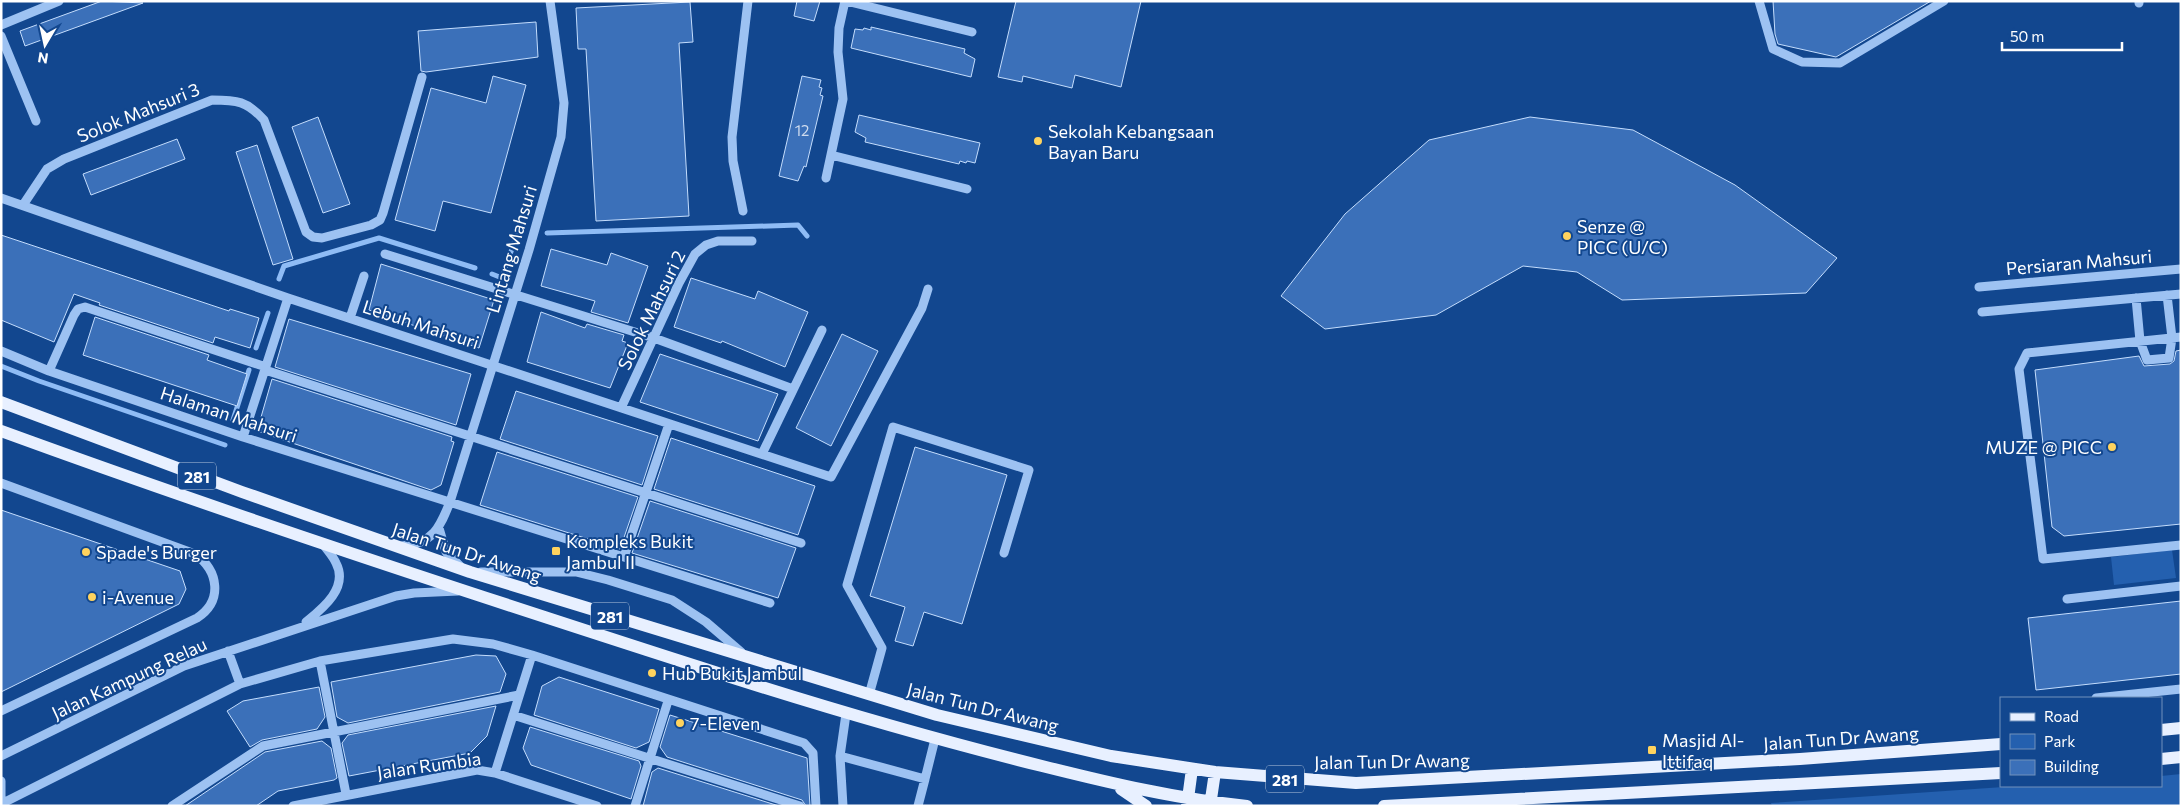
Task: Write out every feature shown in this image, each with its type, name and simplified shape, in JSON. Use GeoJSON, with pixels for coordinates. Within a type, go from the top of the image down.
{"type":"FeatureCollection","features":[{"type":"Feature","properties":{"kind":"main road","name":"Jalan Tun Dr Awang"},"geometry":{"type":"LineString","coordinates":[[1,402],[470,572],[937,715],[1111,756],[1215,772],[1356,783],[1818,758],[2000,744]]}},
{"type":"Feature","properties":{"kind":"main road","name":"281"},"geometry":{"type":"LineString","coordinates":[[1,431],[191,499],[460,591],[846,714],[935,739],[1187,802],[1247,806]]}},
{"type":"Feature","properties":{"kind":"main road"},"geometry":{"type":"LineString","coordinates":[[2162,730],[2181,728]]}},
{"type":"Feature","properties":{"kind":"main road"},"geometry":{"type":"LineString","coordinates":[[2162,759],[2181,758]]}},
{"type":"Feature","properties":{"kind":"main road"},"geometry":{"type":"LineString","coordinates":[[1187,802],[1192,769]]}},
{"type":"Feature","properties":{"kind":"main road"},"geometry":{"type":"LineString","coordinates":[[1210,804],[1215,772]]}},
{"type":"Feature","properties":{"kind":"main road"},"geometry":{"type":"LineString","coordinates":[[1384,806],[2000,774]]}},
{"type":"Feature","properties":{"kind":"main road"},"geometry":{"type":"LineString","coordinates":[[1107,782],[1132,795],[1146,806]]}},
{"type":"Feature","properties":{"kind":"street"},"geometry":{"type":"LineString","coordinates":[[1,25],[58,1]]}},
{"type":"Feature","properties":{"kind":"street","name":"Lintang Mahsuri"},"geometry":{"type":"LineString","coordinates":[[439,528],[450,502],[515,295],[561,137],[564,103],[550,1]]}},
{"type":"Feature","properties":{"kind":"street"},"geometry":{"type":"LineString","coordinates":[[743,211],[733,161],[732,137],[748,1]]}},
{"type":"Feature","properties":{"kind":"street"},"geometry":{"type":"LineString","coordinates":[[826,178],[843,99],[838,52],[839,28],[845,1],[972,32]]}},
{"type":"Feature","properties":{"kind":"street"},"geometry":{"type":"LineString","coordinates":[[1759,1],[1773,49],[1802,62],[1840,63],[1944,1]]}},
{"type":"Feature","properties":{"kind":"street"},"geometry":{"type":"LineString","coordinates":[[1,36],[36,121]]}},
{"type":"Feature","properties":{"kind":"street","name":"Solok Mahsuri 3"},"geometry":{"type":"LineString","coordinates":[[23,205],[47,169],[64,159],[212,100],[234,100],[252,107],[264,120],[306,232],[313,237],[322,238],[371,225],[380,220],[383,213],[422,77]]}},
{"type":"Feature","properties":{"kind":"street"},"geometry":{"type":"LineString","coordinates":[[830,155],[967,189]]}},
{"type":"Feature","properties":{"kind":"street","name":"Lebuh Mahsuri"},"geometry":{"type":"LineString","coordinates":[[1,198],[288,298],[831,477],[922,308],[928,289]]}},
{"type":"Feature","properties":{"kind":"street","name":"Solok Mahsuri 2"},"geometry":{"type":"LineString","coordinates":[[622,408],[683,274],[695,254],[706,245],[718,241],[752,241]]}},
{"type":"Feature","properties":{"kind":"street"},"geometry":{"type":"LineString","coordinates":[[385,254],[654,338],[793,389]]}},
{"type":"Feature","properties":{"kind":"street","name":"Persiaran Mahsuri"},"geometry":{"type":"LineString","coordinates":[[1979,287],[2181,270]]}},
{"type":"Feature","properties":{"kind":"street"},"geometry":{"type":"LineString","coordinates":[[350,318],[364,276]]}},
{"type":"Feature","properties":{"kind":"street"},"geometry":{"type":"LineString","coordinates":[[1982,312],[2181,294]]}},
{"type":"Feature","properties":{"kind":"street"},"geometry":{"type":"LineString","coordinates":[[2136,298],[2140,341],[2147,360],[2169,358],[2177,337],[2167,295]]}},
{"type":"Feature","properties":{"kind":"street"},"geometry":{"type":"LineString","coordinates":[[243,437],[288,298]]}},
{"type":"Feature","properties":{"kind":"street"},"geometry":{"type":"LineString","coordinates":[[49,371],[74,315],[78,309],[85,307],[265,369],[800,542]]}},
{"type":"Feature","properties":{"kind":"street"},"geometry":{"type":"LineString","coordinates":[[762,454],[822,330]]}},
{"type":"Feature","properties":{"kind":"street"},"geometry":{"type":"LineString","coordinates":[[2177,337],[2027,353],[2019,370],[2043,559],[2181,545]]}},
{"type":"Feature","properties":{"kind":"street","name":"Halaman Mahsuri"},"geometry":{"type":"LineString","coordinates":[[1,351],[49,371],[243,437],[450,502]]}},
{"type":"Feature","properties":{"kind":"street"},"geometry":{"type":"LineString","coordinates":[[624,557],[670,424]]}},
{"type":"Feature","properties":{"kind":"street"},"geometry":{"type":"LineString","coordinates":[[869,695],[882,648],[847,585],[893,427],[1029,470],[1004,552]]}},
{"type":"Feature","properties":{"kind":"street"},"geometry":{"type":"LineString","coordinates":[[1,483],[195,554],[204,560],[211,571],[215,594],[212,604],[206,612],[197,618],[1,711]]}},
{"type":"Feature","properties":{"kind":"street"},"geometry":{"type":"LineString","coordinates":[[450,502],[770,603]]}},
{"type":"Feature","properties":{"kind":"street"},"geometry":{"type":"LineString","coordinates":[[394,546],[414,545],[439,528],[446,552],[455,562],[470,572],[576,572],[672,600],[706,622],[725,640],[750,659]]}},
{"type":"Feature","properties":{"kind":"street","name":"Jalan Kampung Relau"},"geometry":{"type":"LineString","coordinates":[[302,625],[329,603],[337,585],[337,565],[323,544]]}},
{"type":"Feature","properties":{"kind":"street"},"geometry":{"type":"LineString","coordinates":[[2067,599],[2181,586]]}},
{"type":"Feature","properties":{"kind":"street","name":"Jalan Kampung Relau"},"geometry":{"type":"LineString","coordinates":[[1,756],[184,666],[302,625],[396,596],[414,593],[460,591]]}},
{"type":"Feature","properties":{"kind":"street"},"geometry":{"type":"LineString","coordinates":[[1,781],[1,802],[240,684],[320,661],[453,639],[493,644],[532,655],[668,701],[804,743],[813,753],[816,806]]}},
{"type":"Feature","properties":{"kind":"street"},"geometry":{"type":"LineString","coordinates":[[228,651],[240,684]]}},
{"type":"Feature","properties":{"kind":"street"},"geometry":{"type":"LineString","coordinates":[[495,773],[532,655]]}},
{"type":"Feature","properties":{"kind":"street"},"geometry":{"type":"LineString","coordinates":[[320,661],[346,794]]}},
{"type":"Feature","properties":{"kind":"street"},"geometry":{"type":"LineString","coordinates":[[2104,697],[2181,688]]}},
{"type":"Feature","properties":{"kind":"street"},"geometry":{"type":"LineString","coordinates":[[172,806],[255,749],[519,695]]}},
{"type":"Feature","properties":{"kind":"street"},"geometry":{"type":"LineString","coordinates":[[635,806],[668,701]]}},
{"type":"Feature","properties":{"kind":"street"},"geometry":{"type":"LineString","coordinates":[[843,806],[840,756],[846,714]]}},
{"type":"Feature","properties":{"kind":"street"},"geometry":{"type":"LineString","coordinates":[[513,715],[800,806]]}},
{"type":"Feature","properties":{"kind":"street"},"geometry":{"type":"LineString","coordinates":[[918,806],[935,739]]}},
{"type":"Feature","properties":{"kind":"street"},"geometry":{"type":"LineString","coordinates":[[840,756],[925,779]]}},
{"type":"Feature","properties":{"kind":"street","name":"Jalan Rumbia"},"geometry":{"type":"LineString","coordinates":[[292,806],[477,770],[495,773],[597,806]]}},
{"type":"Feature","properties":{"kind":"green space"},"geometry":{"type":"Polygon","coordinates":[[[2172,550],[2176,578],[2114,585],[2111,557],[2172,550]]]}},
{"type":"Feature","properties":{"kind":"green space"},"geometry":{"type":"Polygon","coordinates":[[[2181,774],[2181,806],[1772,806],[1771,803],[2003,787],[2162,787],[2162,776],[2181,774]]]}},
{"type":"Feature","properties":{"kind":"building"},"geometry":{"type":"Polygon","coordinates":[[[102,1],[143,3],[25,46],[20,31],[102,1]]]}},
{"type":"Feature","properties":{"kind":"building"},"geometry":{"type":"Polygon","coordinates":[[[797,1],[820,1],[814,21],[794,16],[797,1]]]}},
{"type":"Feature","properties":{"kind":"building"},"geometry":{"type":"Polygon","coordinates":[[[1016,1],[1141,1],[1121,87],[1075,75],[1072,88],[1023,76],[1022,82],[998,77],[1016,1]]]}},
{"type":"Feature","properties":{"kind":"building"},"geometry":{"type":"Polygon","coordinates":[[[1773,1],[1931,1],[1836,57],[1778,44],[1775,34],[1773,1]]]}},
{"type":"Feature","properties":{"kind":"building"},"geometry":{"type":"Polygon","coordinates":[[[690,2],[693,42],[679,43],[689,216],[596,221],[586,49],[578,49],[576,8],[690,2]]]}},
{"type":"Feature","properties":{"kind":"building"},"geometry":{"type":"Polygon","coordinates":[[[536,22],[538,57],[426,72],[421,71],[418,31],[536,22]]]}},
{"type":"Feature","properties":{"kind":"building"},"geometry":{"type":"Polygon","coordinates":[[[871,27],[965,49],[964,53],[975,59],[971,77],[851,48],[855,29],[863,30],[864,28],[871,30],[871,27]]]}},
{"type":"Feature","properties":{"kind":"building"},"geometry":{"type":"Polygon","coordinates":[[[493,76],[526,85],[491,213],[443,201],[435,231],[395,220],[431,88],[486,103],[493,76]]]}},
{"type":"Feature","properties":{"kind":"building"},"geometry":{"type":"Polygon","coordinates":[[[802,76],[821,80],[819,87],[822,88],[820,95],[823,96],[806,167],[804,166],[798,181],[779,176],[802,76]]]}},
{"type":"Feature","properties":{"kind":"building"},"geometry":{"type":"Polygon","coordinates":[[[859,115],[980,143],[975,163],[960,161],[959,164],[865,142],[866,138],[855,132],[859,115]]]}},
{"type":"Feature","properties":{"kind":"building"},"geometry":{"type":"Polygon","coordinates":[[[318,117],[350,204],[323,213],[292,127],[318,117]]]}},
{"type":"Feature","properties":{"kind":"building","name":"Senze @ PICC (U/C)"},"geometry":{"type":"Polygon","coordinates":[[[1530,117],[1633,130],[1735,185],[1837,258],[1806,293],[1622,300],[1577,272],[1523,266],[1436,315],[1325,329],[1281,296],[1345,214],[1429,140],[1530,117]]]}},
{"type":"Feature","properties":{"kind":"building"},"geometry":{"type":"Polygon","coordinates":[[[177,139],[185,159],[91,195],[83,174],[177,139]]]}},
{"type":"Feature","properties":{"kind":"building"},"geometry":{"type":"Polygon","coordinates":[[[257,145],[293,259],[273,265],[236,152],[257,145]]]}},
{"type":"Feature","properties":{"kind":"building"},"geometry":{"type":"Polygon","coordinates":[[[1,235],[229,311],[230,309],[259,318],[250,348],[215,337],[213,343],[99,305],[100,303],[74,294],[54,342],[1,320],[1,235]]]}},
{"type":"Feature","properties":{"kind":"building"},"geometry":{"type":"Polygon","coordinates":[[[551,249],[607,265],[611,253],[648,266],[628,323],[591,312],[595,301],[541,286],[551,249]]]}},
{"type":"Feature","properties":{"kind":"building"},"geometry":{"type":"Polygon","coordinates":[[[381,264],[494,300],[479,348],[369,310],[381,264]]]}},
{"type":"Feature","properties":{"kind":"building"},"geometry":{"type":"Polygon","coordinates":[[[691,278],[755,299],[758,291],[808,312],[785,367],[722,341],[721,343],[674,327],[691,278]]]}},
{"type":"Feature","properties":{"kind":"building"},"geometry":{"type":"Polygon","coordinates":[[[541,312],[585,328],[587,324],[624,335],[622,341],[628,343],[610,388],[527,362],[541,312]]]}},
{"type":"Feature","properties":{"kind":"building"},"geometry":{"type":"Polygon","coordinates":[[[95,317],[209,355],[207,360],[247,374],[237,406],[83,355],[95,317]]]}},
{"type":"Feature","properties":{"kind":"building"},"geometry":{"type":"Polygon","coordinates":[[[289,319],[471,374],[456,425],[275,367],[289,319]]]}},
{"type":"Feature","properties":{"kind":"building"},"geometry":{"type":"Polygon","coordinates":[[[842,334],[878,351],[831,446],[796,428],[842,334]]]}},
{"type":"Feature","properties":{"kind":"building","name":"MUZE @ PICC"},"geometry":{"type":"Polygon","coordinates":[[[2181,350],[2181,524],[2064,536],[2052,527],[2035,370],[2139,356],[2144,366],[2170,364],[2174,361],[2176,351],[2181,350]]]}},
{"type":"Feature","properties":{"kind":"building"},"geometry":{"type":"Polygon","coordinates":[[[660,354],[778,394],[758,441],[640,402],[660,354]]]}},
{"type":"Feature","properties":{"kind":"building"},"geometry":{"type":"Polygon","coordinates":[[[272,379],[452,437],[451,441],[454,442],[441,485],[431,490],[257,431],[272,379]]]}},
{"type":"Feature","properties":{"kind":"building"},"geometry":{"type":"Polygon","coordinates":[[[516,391],[658,436],[642,485],[500,439],[516,391]]]}},
{"type":"Feature","properties":{"kind":"building"},"geometry":{"type":"Polygon","coordinates":[[[671,438],[815,486],[798,535],[654,489],[671,438]]]}},
{"type":"Feature","properties":{"kind":"building"},"geometry":{"type":"Polygon","coordinates":[[[915,447],[1007,475],[962,624],[924,612],[913,646],[895,641],[905,607],[870,596],[915,447]]]}},
{"type":"Feature","properties":{"kind":"building"},"geometry":{"type":"Polygon","coordinates":[[[497,452],[638,497],[620,549],[480,505],[497,452]]]}},
{"type":"Feature","properties":{"kind":"building"},"geometry":{"type":"Polygon","coordinates":[[[650,501],[796,548],[778,598],[632,553],[650,501]]]}},
{"type":"Feature","properties":{"kind":"building","name":"i-Avenue"},"geometry":{"type":"Polygon","coordinates":[[[1,510],[180,571],[186,589],[179,604],[1,692],[1,510]]]}},
{"type":"Feature","properties":{"kind":"building"},"geometry":{"type":"Polygon","coordinates":[[[2181,601],[2181,674],[2036,690],[2028,618],[2181,601]]]}},
{"type":"Feature","properties":{"kind":"building"},"geometry":{"type":"Polygon","coordinates":[[[476,655],[496,656],[506,674],[500,692],[348,723],[337,717],[331,682],[476,655]]]}},
{"type":"Feature","properties":{"kind":"building"},"geometry":{"type":"Polygon","coordinates":[[[559,677],[659,709],[649,742],[636,748],[534,715],[542,686],[559,677]]]}},
{"type":"Feature","properties":{"kind":"building"},"geometry":{"type":"Polygon","coordinates":[[[319,687],[325,717],[317,729],[262,740],[250,747],[227,711],[243,701],[319,687]]]}},
{"type":"Feature","properties":{"kind":"building"},"geometry":{"type":"Polygon","coordinates":[[[496,706],[487,736],[470,753],[349,776],[342,743],[348,735],[496,706]]]}},
{"type":"Feature","properties":{"kind":"building"},"geometry":{"type":"Polygon","coordinates":[[[670,715],[807,758],[810,806],[806,806],[802,800],[667,757],[660,747],[670,715]]]}},
{"type":"Feature","properties":{"kind":"building"},"geometry":{"type":"Polygon","coordinates":[[[530,727],[639,761],[641,766],[631,799],[531,765],[523,748],[530,727]]]}},
{"type":"Feature","properties":{"kind":"building"},"geometry":{"type":"Polygon","coordinates":[[[322,741],[331,748],[337,778],[334,780],[278,791],[256,806],[185,806],[265,752],[322,741]]]}},
{"type":"Feature","properties":{"kind":"building"},"geometry":{"type":"Polygon","coordinates":[[[658,768],[779,806],[643,806],[652,772],[658,768]]]}},
{"type":"Feature","properties":{"kind":"waterway"},"geometry":{"type":"LineString","coordinates":[[547,233],[798,225],[807,236]]}},
{"type":"Feature","properties":{"kind":"waterway"},"geometry":{"type":"LineString","coordinates":[[492,274],[502,278],[518,231],[522,231]]}},
{"type":"Feature","properties":{"kind":"waterway"},"geometry":{"type":"LineString","coordinates":[[279,279],[284,266],[379,238],[475,268]]}},
{"type":"Feature","properties":{"kind":"waterway"},"geometry":{"type":"LineString","coordinates":[[256,348],[268,313]]}},
{"type":"Feature","properties":{"kind":"waterway"},"geometry":{"type":"LineString","coordinates":[[1,366],[39,381],[225,445]]}},
{"type":"Feature","properties":{"kind":"waterway"},"geometry":{"type":"LineString","coordinates":[[233,420],[249,370]]}},
{"type":"Feature","properties":{"kind":"place","name":"Sekolah Kebangsaan Bayan Baru"},"geometry":{"type":"Point","coordinates":[1038,141]}},
{"type":"Feature","properties":{"kind":"place","name":"Senze @ PICC (U/C)"},"geometry":{"type":"Point","coordinates":[1567,236]}},
{"type":"Feature","properties":{"kind":"place","name":"MUZE @ PICC"},"geometry":{"type":"Point","coordinates":[2112,447]}},
{"type":"Feature","properties":{"kind":"place","name":"Kompleks Bukit Jambul II"},"geometry":{"type":"Point","coordinates":[556,551]}},
{"type":"Feature","properties":{"kind":"place","name":"Spade's Burger"},"geometry":{"type":"Point","coordinates":[86,552]}},
{"type":"Feature","properties":{"kind":"place","name":"i-Avenue"},"geometry":{"type":"Point","coordinates":[92,597]}},
{"type":"Feature","properties":{"kind":"place","name":"Hub Bukit Jambul"},"geometry":{"type":"Point","coordinates":[652,673]}},
{"type":"Feature","properties":{"kind":"place","name":"7-Eleven"},"geometry":{"type":"Point","coordinates":[680,723]}},
{"type":"Feature","properties":{"kind":"place","name":"Masjid Al- Ittifaq"},"geometry":{"type":"Point","coordinates":[1652,750]}}]}
